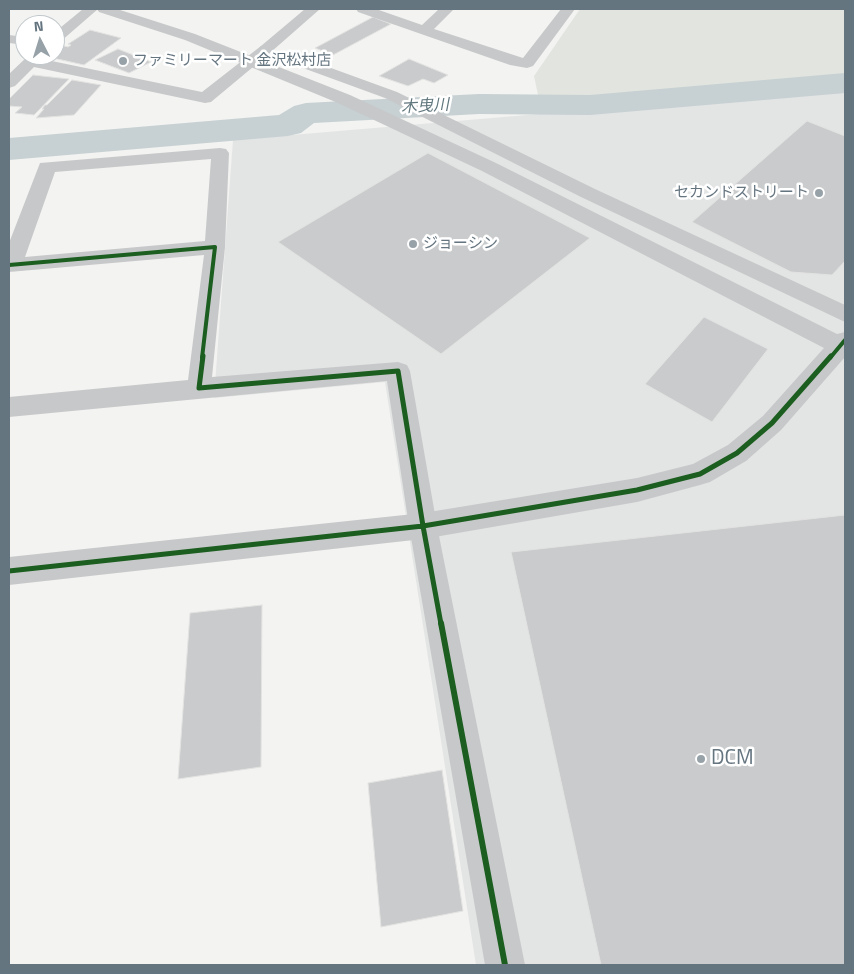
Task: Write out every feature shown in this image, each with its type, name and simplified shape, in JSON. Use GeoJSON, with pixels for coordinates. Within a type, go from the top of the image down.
{"type":"FeatureCollection","features":[{"type":"Feature","properties":{"kind":"street"},"geometry":{"type":"LineString","coordinates":[[65,31],[91,9]]}},
{"type":"Feature","properties":{"kind":"street"},"geometry":{"type":"LineString","coordinates":[[9,571],[423,526],[638,490],[700,474],[737,453],[772,423],[844,345],[533,190],[344,99],[190,37],[104,9]]}},
{"type":"Feature","properties":{"kind":"street"},"geometry":{"type":"LineString","coordinates":[[146,9],[220,33]]}},
{"type":"Feature","properties":{"kind":"street"},"geometry":{"type":"LineString","coordinates":[[65,65],[206,98],[313,9]]}},
{"type":"Feature","properties":{"kind":"street"},"geometry":{"type":"LineString","coordinates":[[363,9],[515,62],[527,63],[568,9]]}},
{"type":"Feature","properties":{"kind":"street"},"geometry":{"type":"LineString","coordinates":[[426,30],[447,9]]}},
{"type":"Feature","properties":{"kind":"street"},"geometry":{"type":"LineString","coordinates":[[248,42],[391,95],[588,192],[845,314]]}},
{"type":"Feature","properties":{"kind":"street"},"geometry":{"type":"LineString","coordinates":[[9,83],[28,65]]}},
{"type":"Feature","properties":{"kind":"street"},"geometry":{"type":"LineString","coordinates":[[199,388],[215,247],[220,153],[47,167],[10,265],[215,247]]}},
{"type":"Feature","properties":{"kind":"street"},"geometry":{"type":"LineString","coordinates":[[9,407],[398,371],[423,526],[505,965]]}},
{"type":"Feature","properties":{"kind":"shaded area"},"geometry":{"type":"Polygon","coordinates":[[[580,9],[845,9],[845,78],[594,97],[538,95],[534,76],[580,9]]]}},
{"type":"Feature","properties":{"kind":"shaded area"},"geometry":{"type":"Polygon","coordinates":[[[845,88],[845,965],[476,965],[385,382],[214,398],[233,140],[845,88]]]}},
{"type":"Feature","properties":{"kind":"building"},"geometry":{"type":"Polygon","coordinates":[[[373,17],[391,24],[333,55],[315,48],[373,17]]]}},
{"type":"Feature","properties":{"kind":"building"},"geometry":{"type":"Polygon","coordinates":[[[90,30],[121,38],[84,65],[65,61],[65,46],[71,45],[68,44],[90,30]]]}},
{"type":"Feature","properties":{"kind":"building","name":"ファミリーマート 金沢松村店"},"geometry":{"type":"Polygon","coordinates":[[[118,49],[151,62],[129,73],[95,60],[118,49]]]}},
{"type":"Feature","properties":{"kind":"building"},"geometry":{"type":"Polygon","coordinates":[[[409,59],[448,75],[434,83],[423,79],[408,86],[379,76],[409,59]]]}},
{"type":"Feature","properties":{"kind":"building"},"geometry":{"type":"Polygon","coordinates":[[[33,75],[69,79],[34,115],[15,113],[22,107],[9,106],[9,99],[33,75]]]}},
{"type":"Feature","properties":{"kind":"building"},"geometry":{"type":"Polygon","coordinates":[[[72,80],[101,85],[74,115],[36,118],[45,105],[72,80]]]}},
{"type":"Feature","properties":{"kind":"building"},"geometry":{"type":"Polygon","coordinates":[[[807,121],[845,136],[845,261],[832,275],[791,272],[692,222],[807,121]]]}},
{"type":"Feature","properties":{"kind":"building"},"geometry":{"type":"Polygon","coordinates":[[[428,153],[590,238],[441,354],[278,242],[428,153]]]}},
{"type":"Feature","properties":{"kind":"building"},"geometry":{"type":"Polygon","coordinates":[[[704,317],[768,349],[712,422],[645,384],[704,317]]]}},
{"type":"Feature","properties":{"kind":"building","name":"DCM"},"geometry":{"type":"Polygon","coordinates":[[[845,515],[845,965],[601,965],[511,552],[845,515]]]}},
{"type":"Feature","properties":{"kind":"building"},"geometry":{"type":"Polygon","coordinates":[[[262,605],[261,767],[178,779],[190,613],[262,605]]]}},
{"type":"Feature","properties":{"kind":"building"},"geometry":{"type":"Polygon","coordinates":[[[442,770],[463,911],[381,927],[368,783],[442,770]]]}},
{"type":"Feature","properties":{"kind":"waterway","name":"木曳川"},"geometry":{"type":"LineString","coordinates":[[9,149],[288,125],[306,113],[479,104],[590,105],[845,83]]}},
{"type":"Feature","properties":{"kind":"cycle path"},"geometry":{"type":"LineString","coordinates":[[9,265],[215,247],[199,388],[398,371],[423,526],[505,965]]}},
{"type":"Feature","properties":{"kind":"cycle path"},"geometry":{"type":"LineString","coordinates":[[9,571],[423,526],[637,490],[700,474],[737,453],[772,423],[845,340]]}},
{"type":"Feature","properties":{"kind":"place","name":"ファミリーマート 金沢松村店"},"geometry":{"type":"Point","coordinates":[123,61]}},
{"type":"Feature","properties":{"kind":"place","name":"セカンドストリート"},"geometry":{"type":"Point","coordinates":[819,193]}},
{"type":"Feature","properties":{"kind":"place","name":"ジョーシン"},"geometry":{"type":"Point","coordinates":[413,244]}},
{"type":"Feature","properties":{"kind":"place","name":"DCM"},"geometry":{"type":"Point","coordinates":[701,759]}}]}
